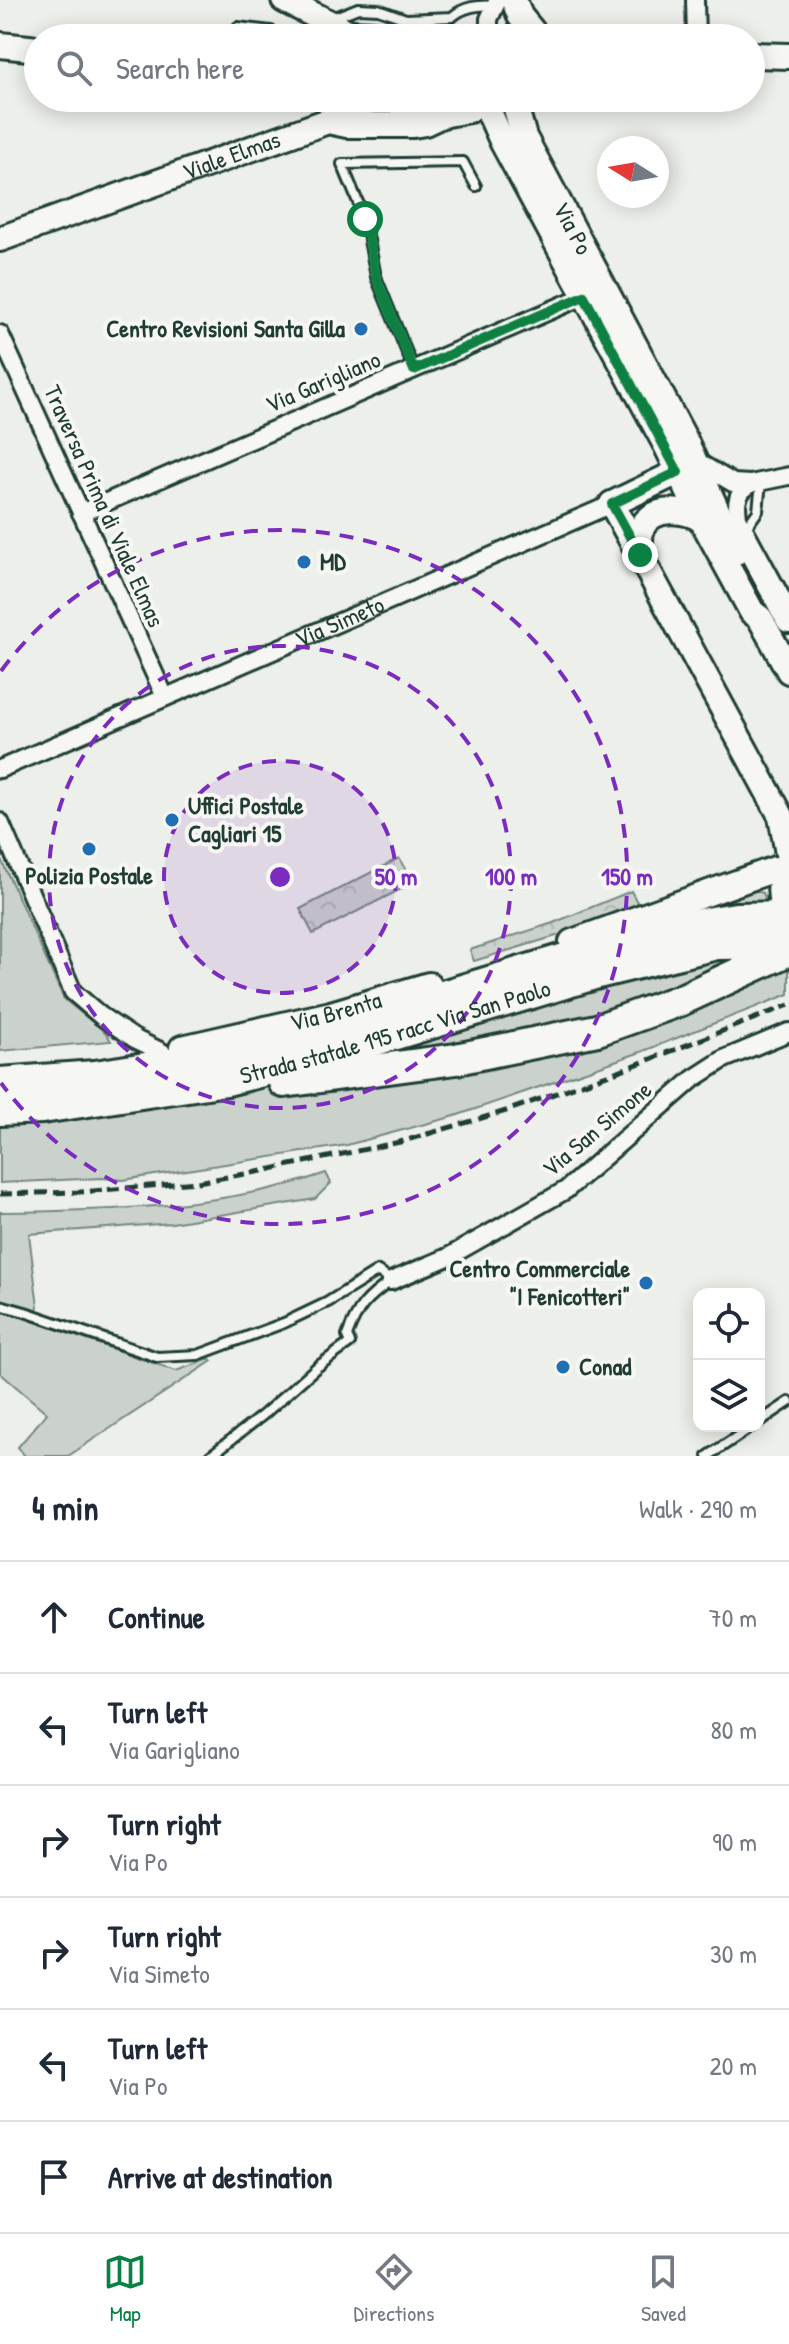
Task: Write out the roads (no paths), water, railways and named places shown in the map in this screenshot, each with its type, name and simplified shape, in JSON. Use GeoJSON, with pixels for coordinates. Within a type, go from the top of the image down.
{"type":"FeatureCollection","features":[{"type":"Feature","properties":{"kind":"highway","name":"Strada statale 195 racc Via San Paolo"},"geometry":{"type":"LineString","coordinates":[[0,1083],[95,1076],[240,1053],[327,1031],[654,932],[736,918],[789,915]]}},
{"type":"Feature","properties":{"kind":"highway","name":"Strada statale 195 racc Via San Paolo"},"geometry":{"type":"LineString","coordinates":[[0,1110],[42,1108],[227,1080],[329,1054],[641,962],[717,944],[789,943]]}},
{"type":"Feature","properties":{"kind":"highway"},"geometry":{"type":"LineString","coordinates":[[227,1080],[253,1086],[355,1074],[456,1059],[597,1030],[681,1000],[789,950]]}},
{"type":"Feature","properties":{"kind":"highway"},"geometry":{"type":"LineString","coordinates":[[0,1066],[162,1052]]}},
{"type":"Feature","properties":{"kind":"main road"},"geometry":{"type":"LineString","coordinates":[[284,0],[317,24]]}},
{"type":"Feature","properties":{"kind":"main road"},"geometry":{"type":"LineString","coordinates":[[502,2],[527,24]]}},
{"type":"Feature","properties":{"kind":"main road"},"geometry":{"type":"LineString","coordinates":[[0,45],[24,48]]}},
{"type":"Feature","properties":{"kind":"main road"},"geometry":{"type":"LineString","coordinates":[[765,55],[789,56]]}},
{"type":"Feature","properties":{"kind":"main road"},"geometry":{"type":"LineString","coordinates":[[328,121],[339,112]]}},
{"type":"Feature","properties":{"kind":"main road","name":"Viale Elmas"},"geometry":{"type":"LineString","coordinates":[[0,239],[328,121],[347,125],[413,125],[453,112]]}},
{"type":"Feature","properties":{"kind":"main road","name":"Via Po"},"geometry":{"type":"LineString","coordinates":[[475,112],[690,468],[702,520],[752,612],[760,618],[789,671]]}},
{"type":"Feature","properties":{"kind":"main road","name":"Via Po"},"geometry":{"type":"LineString","coordinates":[[517,112],[524,137],[685,441],[760,608],[760,618]]}},
{"type":"Feature","properties":{"kind":"main road"},"geometry":{"type":"LineString","coordinates":[[685,441],[690,468],[741,531],[777,590],[789,620]]}},
{"type":"Feature","properties":{"kind":"main road","name":"Via Simeto"},"geometry":{"type":"LineString","coordinates":[[612,504],[690,468]]}},
{"type":"Feature","properties":{"kind":"main road"},"geometry":{"type":"LineString","coordinates":[[612,504],[630,511],[664,513]]}},
{"type":"Feature","properties":{"kind":"main road"},"geometry":{"type":"LineString","coordinates":[[612,504],[785,819],[788,864],[779,887],[781,900],[789,915]]}},
{"type":"Feature","properties":{"kind":"main road"},"geometry":{"type":"LineString","coordinates":[[640,555],[643,526],[648,519],[672,510],[685,511],[702,520]]}},
{"type":"Feature","properties":{"kind":"main road","name":"Via Brenta"},"geometry":{"type":"LineString","coordinates":[[162,1052],[331,1014],[581,940],[788,864]]}},
{"type":"Feature","properties":{"kind":"street"},"geometry":{"type":"LineString","coordinates":[[695,0],[696,24]]}},
{"type":"Feature","properties":{"kind":"street"},"geometry":{"type":"LineString","coordinates":[[489,24],[489,19],[502,2]]}},
{"type":"Feature","properties":{"kind":"street","name":"Via Garigliano"},"geometry":{"type":"LineString","coordinates":[[81,513],[584,296]]}},
{"type":"Feature","properties":{"kind":"street","name":"Traversa Prima di Viale Elmas"},"geometry":{"type":"LineString","coordinates":[[0,334],[165,697]]}},
{"type":"Feature","properties":{"kind":"street"},"geometry":{"type":"LineString","coordinates":[[690,468],[724,480],[755,483]]}},
{"type":"Feature","properties":{"kind":"street"},"geometry":{"type":"LineString","coordinates":[[741,531],[736,510],[740,490],[755,483],[789,476]]}},
{"type":"Feature","properties":{"kind":"street","name":"Via Simeto"},"geometry":{"type":"LineString","coordinates":[[0,769],[612,504]]}},
{"type":"Feature","properties":{"kind":"street"},"geometry":{"type":"LineString","coordinates":[[0,822],[73,992],[135,1039],[162,1052]]}},
{"type":"Feature","properties":{"kind":"street","name":"Via San Simone"},"geometry":{"type":"LineString","coordinates":[[391,1281],[448,1257],[566,1190],[693,1079],[724,1059],[789,1032]]}},
{"type":"Feature","properties":{"kind":"lane"},"geometry":{"type":"LineString","coordinates":[[317,24],[358,8],[378,9],[406,19],[452,17],[482,4],[502,2]]}},
{"type":"Feature","properties":{"kind":"lane"},"geometry":{"type":"LineString","coordinates":[[414,370],[376,277],[365,219],[342,164],[463,162],[476,186]]}},
{"type":"Feature","properties":{"kind":"lane"},"geometry":{"type":"LineString","coordinates":[[0,1305],[157,1357],[198,1355],[284,1323],[363,1283],[378,1271],[391,1281],[369,1297],[354,1315],[347,1336],[350,1343],[210,1456]]}},
{"type":"Feature","properties":{"kind":"lane"},"geometry":{"type":"LineString","coordinates":[[765,1418],[789,1402]]}},
{"type":"Feature","properties":{"kind":"lane"},"geometry":{"type":"LineString","coordinates":[[708,1456],[744,1432]]}},
{"type":"Feature","properties":{"kind":"railway"},"geometry":{"type":"LineString","coordinates":[[0,1194],[80,1192],[197,1182],[400,1142],[506,1111],[789,1005]]}},
{"type":"Feature","properties":{"kind":"place","name":"Centro Revisioni Santa Gilla"},"geometry":{"type":"Point","coordinates":[361,329]}},
{"type":"Feature","properties":{"kind":"place","name":"MD"},"geometry":{"type":"Point","coordinates":[304,562]}},
{"type":"Feature","properties":{"kind":"place","name":"Uffici Postale Cagliari 15"},"geometry":{"type":"Point","coordinates":[172,820]}},
{"type":"Feature","properties":{"kind":"place","name":"Polizia Postale"},"geometry":{"type":"Point","coordinates":[89,849]}},
{"type":"Feature","properties":{"kind":"place","name":"Centro Commerciale \"I Fenicotteri\""},"geometry":{"type":"Point","coordinates":[646,1283]}},
{"type":"Feature","properties":{"kind":"place","name":"Conad"},"geometry":{"type":"Point","coordinates":[563,1367]}}]}
